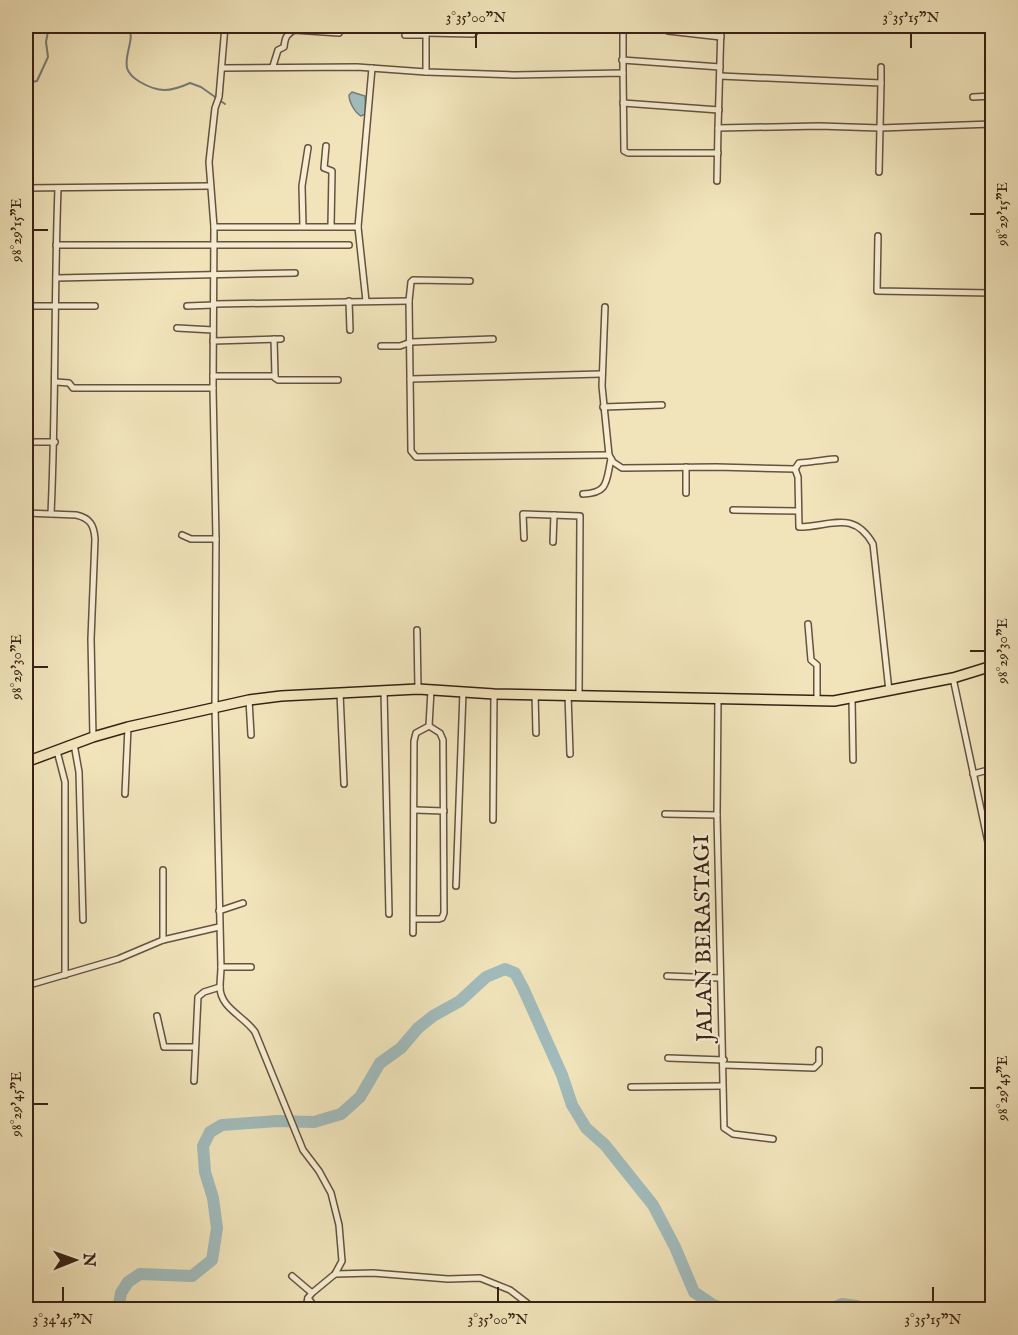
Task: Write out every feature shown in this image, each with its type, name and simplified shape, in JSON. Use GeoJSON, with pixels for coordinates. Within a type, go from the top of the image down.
{"type":"FeatureCollection","features":[{"type":"Feature","properties":{"kind":"main road"},"geometry":{"type":"LineString","coordinates":[[26,762],[93,737],[128,727],[249,700],[280,696],[418,689],[817,701],[852,698],[889,691],[953,678],[990,667]]}},
{"type":"Feature","properties":{"kind":"street"},"geometry":{"type":"LineString","coordinates":[[225,26],[219,97],[214,108],[209,146],[209,186],[214,227],[215,707],[220,987],[225,1003],[249,1023],[255,1032],[303,1150],[326,1182],[335,1207],[343,1255],[340,1267],[310,1296],[305,1310]]}},
{"type":"Feature","properties":{"kind":"street"},"geometry":{"type":"LineString","coordinates":[[426,26],[426,72]]}},
{"type":"Feature","properties":{"kind":"street"},"geometry":{"type":"LineString","coordinates":[[452,26],[452,33]]}},
{"type":"Feature","properties":{"kind":"street"},"geometry":{"type":"LineString","coordinates":[[405,35],[473,34],[476,26]]}},
{"type":"Feature","properties":{"kind":"street"},"geometry":{"type":"LineString","coordinates":[[622,26],[624,151],[628,153],[718,153]]}},
{"type":"Feature","properties":{"kind":"street"},"geometry":{"type":"LineString","coordinates":[[717,181],[721,26]]}},
{"type":"Feature","properties":{"kind":"street"},"geometry":{"type":"LineString","coordinates":[[745,26],[754,26]]}},
{"type":"Feature","properties":{"kind":"street"},"geometry":{"type":"LineString","coordinates":[[273,66],[278,50],[284,47],[285,37],[294,30],[339,33]]}},
{"type":"Feature","properties":{"kind":"street"},"geometry":{"type":"LineString","coordinates":[[668,31],[721,37]]}},
{"type":"Feature","properties":{"kind":"street"},"geometry":{"type":"LineString","coordinates":[[622,60],[720,67]]}},
{"type":"Feature","properties":{"kind":"street"},"geometry":{"type":"LineString","coordinates":[[222,68],[273,66],[372,68],[514,75],[623,73]]}},
{"type":"Feature","properties":{"kind":"street"},"geometry":{"type":"LineString","coordinates":[[366,301],[358,227],[372,68]]}},
{"type":"Feature","properties":{"kind":"street"},"geometry":{"type":"LineString","coordinates":[[879,172],[881,68]]}},
{"type":"Feature","properties":{"kind":"street"},"geometry":{"type":"LineString","coordinates":[[720,76],[880,83]]}},
{"type":"Feature","properties":{"kind":"street"},"geometry":{"type":"LineString","coordinates":[[973,97],[993,96]]}},
{"type":"Feature","properties":{"kind":"street"},"geometry":{"type":"LineString","coordinates":[[623,103],[718,110]]}},
{"type":"Feature","properties":{"kind":"street"},"geometry":{"type":"LineString","coordinates":[[718,128],[819,126],[880,128],[993,124]]}},
{"type":"Feature","properties":{"kind":"street"},"geometry":{"type":"LineString","coordinates":[[324,168],[326,146]]}},
{"type":"Feature","properties":{"kind":"street"},"geometry":{"type":"LineString","coordinates":[[303,226],[302,186],[308,147]]}},
{"type":"Feature","properties":{"kind":"street"},"geometry":{"type":"LineString","coordinates":[[316,167],[332,171],[331,226]]}},
{"type":"Feature","properties":{"kind":"street"},"geometry":{"type":"LineString","coordinates":[[26,188],[209,186]]}},
{"type":"Feature","properties":{"kind":"street"},"geometry":{"type":"LineString","coordinates":[[51,514],[55,442],[58,188]]}},
{"type":"Feature","properties":{"kind":"street"},"geometry":{"type":"LineString","coordinates":[[214,227],[358,227]]}},
{"type":"Feature","properties":{"kind":"street"},"geometry":{"type":"LineString","coordinates":[[878,236],[877,291],[993,293]]}},
{"type":"Feature","properties":{"kind":"street"},"geometry":{"type":"LineString","coordinates":[[56,245],[213,243],[349,245]]}},
{"type":"Feature","properties":{"kind":"street"},"geometry":{"type":"LineString","coordinates":[[56,278],[295,273]]}},
{"type":"Feature","properties":{"kind":"street"},"geometry":{"type":"LineString","coordinates":[[470,280],[413,280],[411,282],[409,301],[411,451],[415,457],[610,457],[622,468],[686,466],[795,469]]}},
{"type":"Feature","properties":{"kind":"street"},"geometry":{"type":"LineString","coordinates":[[349,301],[350,330]]}},
{"type":"Feature","properties":{"kind":"street"},"geometry":{"type":"LineString","coordinates":[[187,306],[409,301]]}},
{"type":"Feature","properties":{"kind":"street"},"geometry":{"type":"LineString","coordinates":[[26,306],[95,306]]}},
{"type":"Feature","properties":{"kind":"street"},"geometry":{"type":"LineString","coordinates":[[583,494],[596,494],[603,489],[610,457],[601,374],[605,307]]}},
{"type":"Feature","properties":{"kind":"street"},"geometry":{"type":"LineString","coordinates":[[177,328],[213,330]]}},
{"type":"Feature","properties":{"kind":"street"},"geometry":{"type":"LineString","coordinates":[[213,341],[278,339],[275,378],[278,380],[338,380]]}},
{"type":"Feature","properties":{"kind":"street"},"geometry":{"type":"LineString","coordinates":[[381,346],[400,346],[411,342],[493,339]]}},
{"type":"Feature","properties":{"kind":"street"},"geometry":{"type":"LineString","coordinates":[[410,379],[601,374]]}},
{"type":"Feature","properties":{"kind":"street"},"geometry":{"type":"LineString","coordinates":[[213,376],[275,376]]}},
{"type":"Feature","properties":{"kind":"street"},"geometry":{"type":"LineString","coordinates":[[56,382],[69,383],[73,388],[213,388]]}},
{"type":"Feature","properties":{"kind":"street"},"geometry":{"type":"LineString","coordinates":[[603,407],[662,405]]}},
{"type":"Feature","properties":{"kind":"street"},"geometry":{"type":"LineString","coordinates":[[26,442],[55,442]]}},
{"type":"Feature","properties":{"kind":"street"},"geometry":{"type":"LineString","coordinates":[[795,469],[799,464],[835,459]]}},
{"type":"Feature","properties":{"kind":"street"},"geometry":{"type":"LineString","coordinates":[[686,466],[686,493]]}},
{"type":"Feature","properties":{"kind":"street"},"geometry":{"type":"LineString","coordinates":[[795,469],[798,477],[799,526],[813,527],[823,523],[850,524],[865,531],[873,544],[889,691]]}},
{"type":"Feature","properties":{"kind":"street"},"geometry":{"type":"LineString","coordinates":[[733,510],[798,511]]}},
{"type":"Feature","properties":{"kind":"street"},"geometry":{"type":"LineString","coordinates":[[26,513],[83,516],[93,525],[95,539],[91,639],[93,737]]}},
{"type":"Feature","properties":{"kind":"street"},"geometry":{"type":"LineString","coordinates":[[524,538],[524,513],[580,516],[579,695]]}},
{"type":"Feature","properties":{"kind":"street"},"geometry":{"type":"LineString","coordinates":[[553,542],[554,515]]}},
{"type":"Feature","properties":{"kind":"street"},"geometry":{"type":"LineString","coordinates":[[182,535],[191,539],[216,539]]}},
{"type":"Feature","properties":{"kind":"street"},"geometry":{"type":"LineString","coordinates":[[808,624],[810,660],[817,665],[817,701]]}},
{"type":"Feature","properties":{"kind":"street"},"geometry":{"type":"LineString","coordinates":[[417,630],[418,689]]}},
{"type":"Feature","properties":{"kind":"street"},"geometry":{"type":"LineString","coordinates":[[990,667],[993,687]]}},
{"type":"Feature","properties":{"kind":"street"},"geometry":{"type":"LineString","coordinates":[[953,678],[993,861]]}},
{"type":"Feature","properties":{"kind":"street"},"geometry":{"type":"LineString","coordinates":[[384,690],[389,914]]}},
{"type":"Feature","properties":{"kind":"street"},"geometry":{"type":"LineString","coordinates":[[429,726],[431,690]]}},
{"type":"Feature","properties":{"kind":"street"},"geometry":{"type":"LineString","coordinates":[[456,886],[463,692]]}},
{"type":"Feature","properties":{"kind":"street"},"geometry":{"type":"LineString","coordinates":[[340,693],[344,784]]}},
{"type":"Feature","properties":{"kind":"street"},"geometry":{"type":"LineString","coordinates":[[493,820],[494,693]]}},
{"type":"Feature","properties":{"kind":"street"},"geometry":{"type":"LineString","coordinates":[[535,694],[536,733]]}},
{"type":"Feature","properties":{"kind":"street"},"geometry":{"type":"LineString","coordinates":[[568,694],[570,754]]}},
{"type":"Feature","properties":{"kind":"street"},"geometry":{"type":"LineString","coordinates":[[852,698],[853,760]]}},
{"type":"Feature","properties":{"kind":"street","name":"JALAN BERASTAGI"},"geometry":{"type":"LineString","coordinates":[[718,699],[717,815],[724,1063],[814,1068],[819,1063],[819,1050]]}},
{"type":"Feature","properties":{"kind":"street"},"geometry":{"type":"LineString","coordinates":[[249,700],[251,735]]}},
{"type":"Feature","properties":{"kind":"street"},"geometry":{"type":"LineString","coordinates":[[413,933],[414,741],[416,733],[429,726]]}},
{"type":"Feature","properties":{"kind":"street"},"geometry":{"type":"LineString","coordinates":[[414,919],[439,919],[443,916],[443,740],[440,733],[429,726]]}},
{"type":"Feature","properties":{"kind":"street"},"geometry":{"type":"LineString","coordinates":[[125,794],[128,727]]}},
{"type":"Feature","properties":{"kind":"street"},"geometry":{"type":"LineString","coordinates":[[75,744],[79,772],[83,920]]}},
{"type":"Feature","properties":{"kind":"street"},"geometry":{"type":"LineString","coordinates":[[57,752],[65,782],[64,975]]}},
{"type":"Feature","properties":{"kind":"street"},"geometry":{"type":"LineString","coordinates":[[973,774],[993,769]]}},
{"type":"Feature","properties":{"kind":"street"},"geometry":{"type":"LineString","coordinates":[[415,810],[444,810]]}},
{"type":"Feature","properties":{"kind":"street"},"geometry":{"type":"LineString","coordinates":[[664,814],[717,815]]}},
{"type":"Feature","properties":{"kind":"street"},"geometry":{"type":"LineString","coordinates":[[162,870],[163,940]]}},
{"type":"Feature","properties":{"kind":"street"},"geometry":{"type":"LineString","coordinates":[[219,911],[243,903]]}},
{"type":"Feature","properties":{"kind":"street"},"geometry":{"type":"LineString","coordinates":[[26,986],[118,960],[163,940],[219,927]]}},
{"type":"Feature","properties":{"kind":"street"},"geometry":{"type":"LineString","coordinates":[[221,967],[251,967]]}},
{"type":"Feature","properties":{"kind":"street"},"geometry":{"type":"LineString","coordinates":[[666,976],[720,978]]}},
{"type":"Feature","properties":{"kind":"street"},"geometry":{"type":"LineString","coordinates":[[194,1081],[198,997],[204,992],[220,987]]}},
{"type":"Feature","properties":{"kind":"street"},"geometry":{"type":"LineString","coordinates":[[157,1016],[164,1047],[194,1047]]}},
{"type":"Feature","properties":{"kind":"street"},"geometry":{"type":"LineString","coordinates":[[668,1058],[724,1063],[722,1086],[726,1130],[733,1134],[773,1138]]}},
{"type":"Feature","properties":{"kind":"street"},"geometry":{"type":"LineString","coordinates":[[631,1087],[722,1086]]}},
{"type":"Feature","properties":{"kind":"street"},"geometry":{"type":"LineString","coordinates":[[335,1274],[391,1274],[448,1279],[480,1278],[510,1290],[536,1310]]}},
{"type":"Feature","properties":{"kind":"street"},"geometry":{"type":"LineString","coordinates":[[292,1276],[310,1296],[317,1310]]}},
{"type":"Feature","properties":{"kind":"water"},"geometry":{"type":"Polygon","coordinates":[[[352,92],[365,96],[366,114],[359,115],[351,104],[349,95],[352,92]]]}},
{"type":"Feature","properties":{"kind":"waterway"},"geometry":{"type":"LineString","coordinates":[[26,83],[37,81],[48,57],[46,42],[49,26]]}},
{"type":"Feature","properties":{"kind":"waterway"},"geometry":{"type":"LineString","coordinates":[[129,26],[131,36],[126,63],[134,78],[159,90],[170,90],[190,83],[201,87],[225,104]]}},
{"type":"Feature","properties":{"kind":"waterway"},"geometry":{"type":"LineString","coordinates":[[118,1310],[121,1293],[128,1282],[140,1274],[192,1276],[212,1260],[217,1228],[213,1198],[205,1172],[203,1146],[210,1132],[222,1125],[277,1121],[314,1122],[341,1114],[360,1097],[380,1063],[401,1048],[418,1028],[433,1016],[460,1001],[486,977],[505,969],[515,973],[523,988],[562,1075],[572,1105],[586,1128],[605,1145],[653,1205],[675,1247],[694,1292],[713,1305],[727,1310]]}},
{"type":"Feature","properties":{"kind":"waterway"},"geometry":{"type":"LineString","coordinates":[[828,1310],[842,1304],[857,1306],[859,1310]]}}]}
